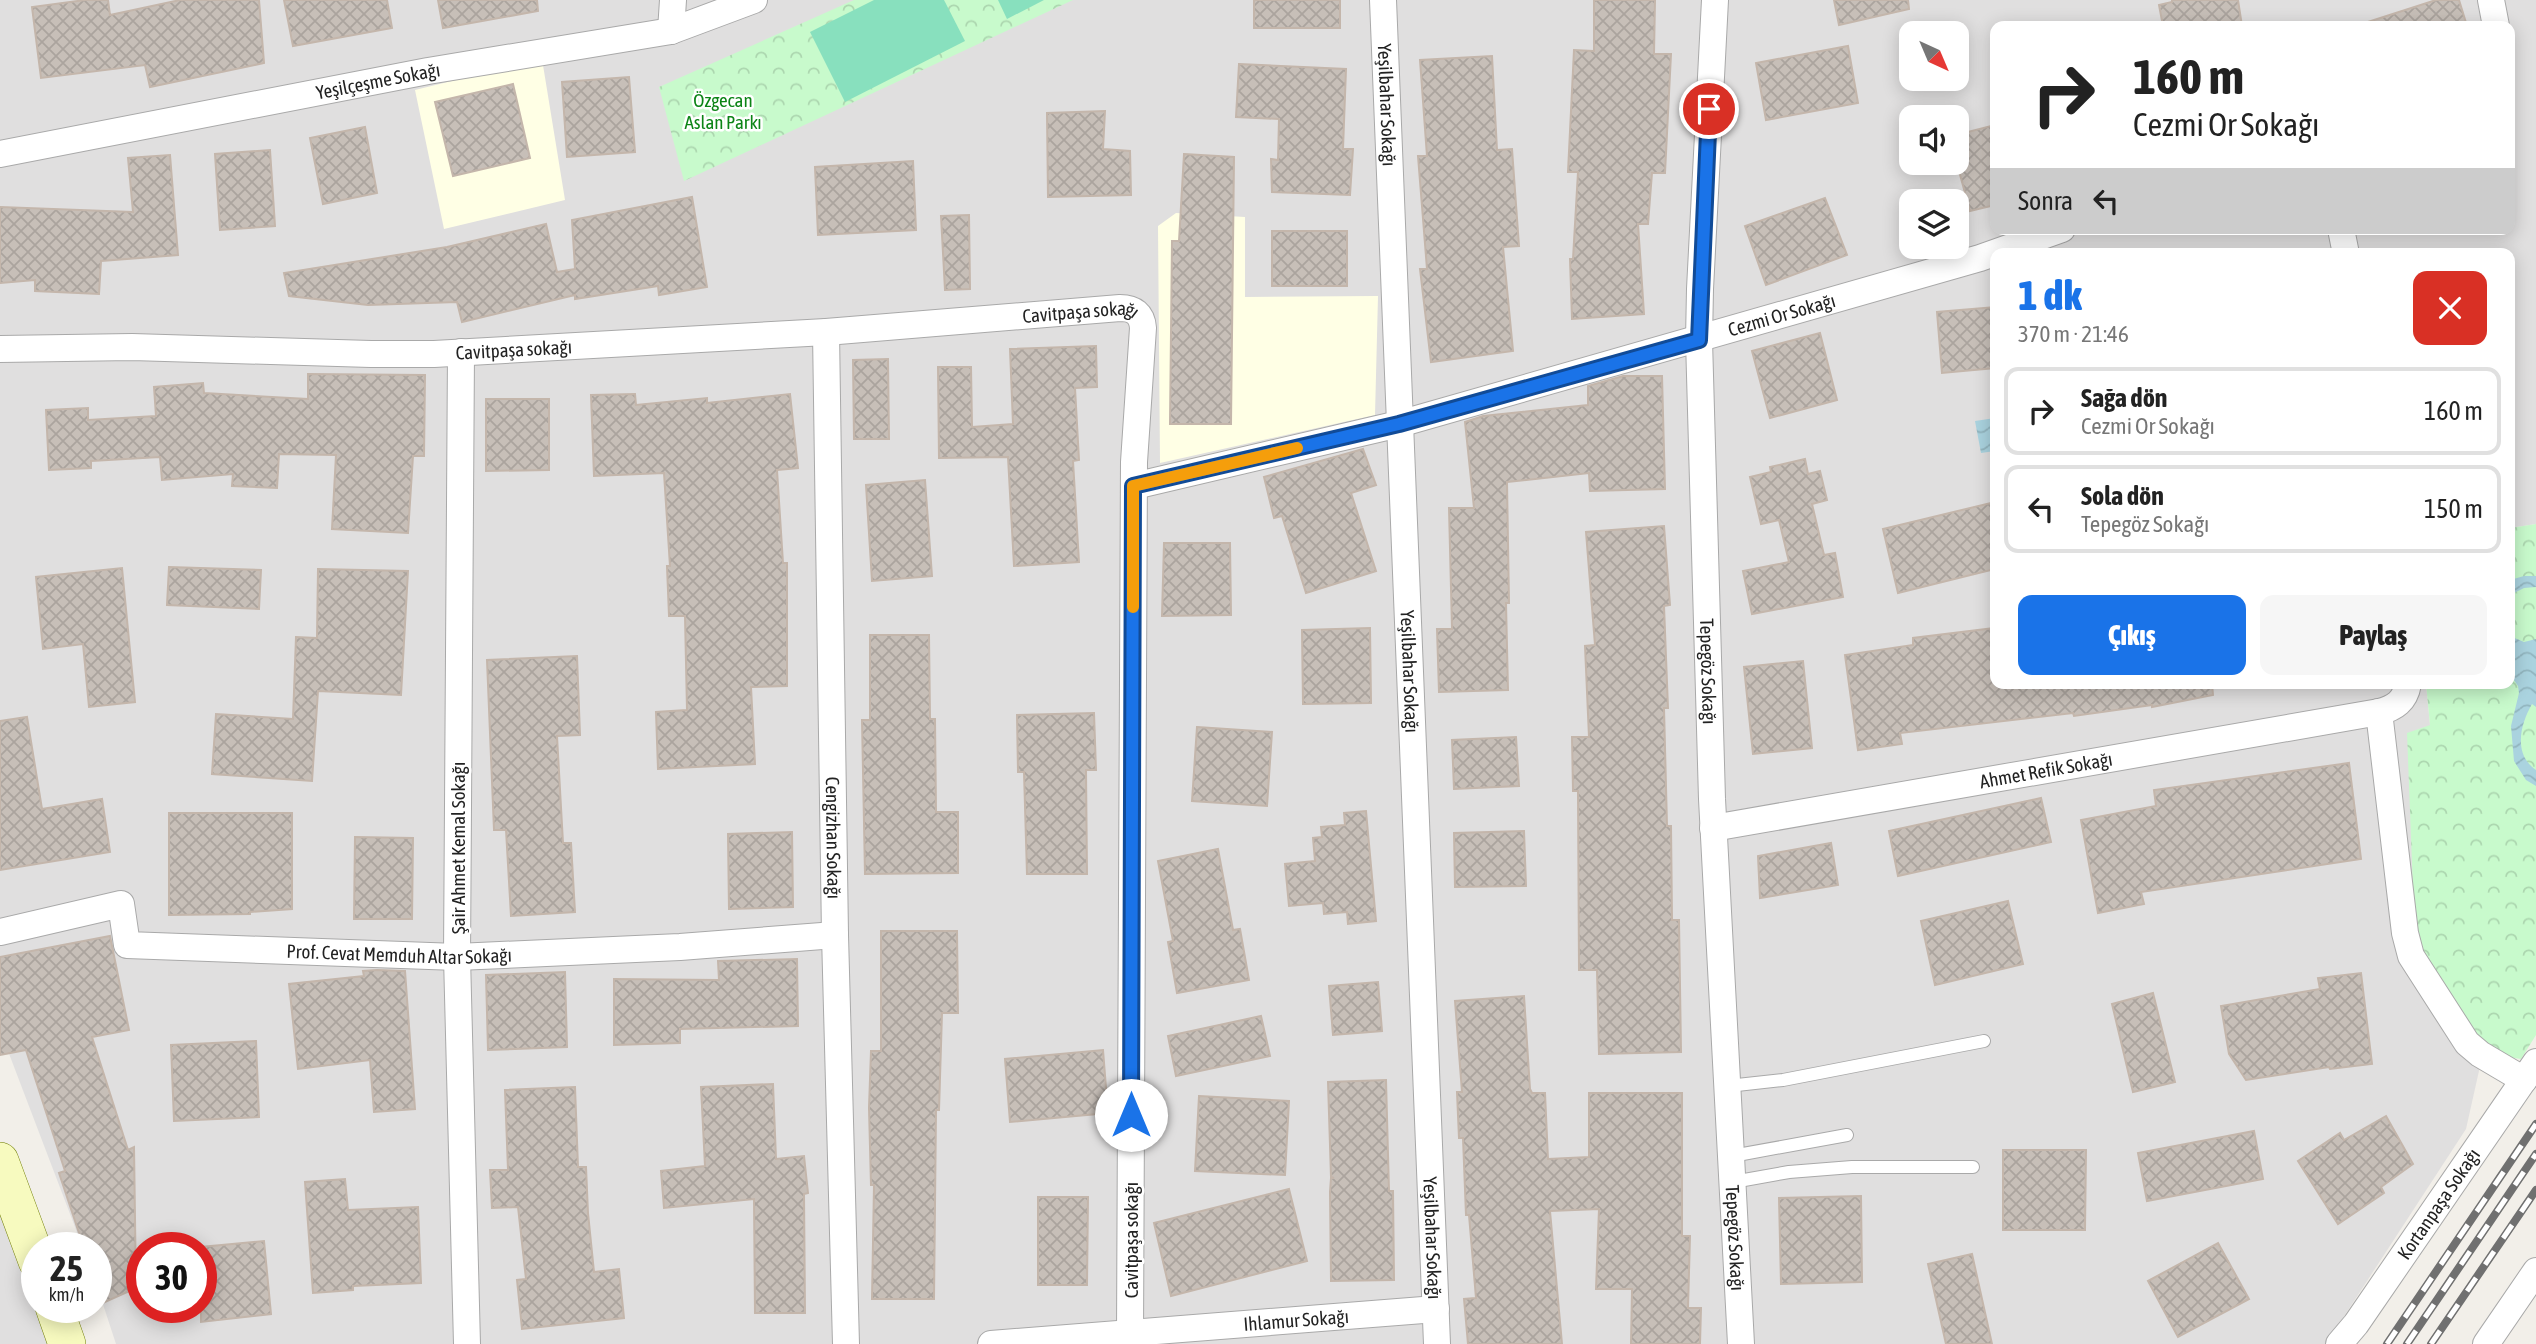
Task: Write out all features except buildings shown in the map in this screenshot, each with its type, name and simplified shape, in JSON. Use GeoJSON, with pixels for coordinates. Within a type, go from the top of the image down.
{"type":"FeatureCollection","features":[{"type":"Feature","properties":{"kind":"main road"},"geometry":{"type":"LineString","coordinates":[[0,1161],[26,1232]]}},
{"type":"Feature","properties":{"kind":"main road"},"geometry":{"type":"LineString","coordinates":[[60,1323],[67,1344]]}},
{"type":"Feature","properties":{"kind":"street"},"geometry":{"type":"LineString","coordinates":[[671,31],[673,0]]}},
{"type":"Feature","properties":{"kind":"street","name":"Yeşilçeşme Sokağı"},"geometry":{"type":"LineString","coordinates":[[0,154],[428,71],[671,31],[754,0]]}},
{"type":"Feature","properties":{"kind":"street","name":"Yeşilbahar Sokağı"},"geometry":{"type":"LineString","coordinates":[[1383,0],[1437,1344]]}},
{"type":"Feature","properties":{"kind":"street","name":"Tepegöz Sokağı"},"geometry":{"type":"LineString","coordinates":[[1715,0],[1699,340],[1713,828],[1741,1344]]}},
{"type":"Feature","properties":{"kind":"street"},"geometry":{"type":"LineString","coordinates":[[2491,0],[2495,21]]}},
{"type":"Feature","properties":{"kind":"street","name":"Cezmi Or Sokağı"},"geometry":{"type":"LineString","coordinates":[[2008,248],[2045,235]]}},
{"type":"Feature","properties":{"kind":"street","name":"Cezmi Or Sokağı"},"geometry":{"type":"LineString","coordinates":[[1133,486],[1399,424],[1990,254]]}},
{"type":"Feature","properties":{"kind":"street","name":"Cavitpaşa sokağı"},"geometry":{"type":"LineString","coordinates":[[0,349],[132,347],[372,354],[461,352],[826,332],[1120,308],[1132,310],[1140,317],[1143,326],[1133,486],[1130,1335]]}},
{"type":"Feature","properties":{"kind":"street","name":"Cengizhan Sokağı"},"geometry":{"type":"LineString","coordinates":[[826,332],[835,935],[846,1344]]}},
{"type":"Feature","properties":{"kind":"street","name":"Şair Ahmet Kemal Sokağı"},"geometry":{"type":"LineString","coordinates":[[461,352],[457,957],[467,1344]]}},
{"type":"Feature","properties":{"kind":"street","name":"Ahmet Refik Sokağı"},"geometry":{"type":"LineString","coordinates":[[1713,828],[2379,712],[2397,705],[2407,689]]}},
{"type":"Feature","properties":{"kind":"street"},"geometry":{"type":"LineString","coordinates":[[2379,712],[2409,952],[2467,1043],[2480,1054],[2530,1071]]}},
{"type":"Feature","properties":{"kind":"street","name":"Prof. Cevat Memduh Altar Sokağı"},"geometry":{"type":"LineString","coordinates":[[0,932],[121,904],[127,945],[457,957],[680,947],[835,935]]}},
{"type":"Feature","properties":{"kind":"street","name":"Kortanpaşa Sokağı"},"geometry":{"type":"LineString","coordinates":[[2339,1344],[2530,1071]]}},
{"type":"Feature","properties":{"kind":"street"},"geometry":{"type":"LineString","coordinates":[[2486,1344],[2536,1271]]}},
{"type":"Feature","properties":{"kind":"street","name":"Ihlamur Sokağı"},"geometry":{"type":"LineString","coordinates":[[991,1344],[1130,1335],[1436,1308]]}},
{"type":"Feature","properties":{"kind":"lane"},"geometry":{"type":"LineString","coordinates":[[1728,1086],[1783,1080],[1984,1041]]}},
{"type":"Feature","properties":{"kind":"lane"},"geometry":{"type":"LineString","coordinates":[[1732,1156],[1847,1135]]}},
{"type":"Feature","properties":{"kind":"lane"},"geometry":{"type":"LineString","coordinates":[[1733,1182],[1789,1172],[1852,1167],[1973,1167]]}},
{"type":"Feature","properties":{"kind":"shaded area"},"geometry":{"type":"Polygon","coordinates":[[[0,0],[2536,0],[2536,524],[2515,527],[2515,248],[1990,248],[1990,689],[2426,689],[2483,1053],[2466,1129],[2326,1344],[116,1344],[109,1323],[112,1323],[112,1232],[77,1232],[0,1030],[0,0]]]}},
{"type":"Feature","properties":{"kind":"shaded area"},"geometry":{"type":"Polygon","coordinates":[[[542,59],[565,200],[444,229],[415,90],[542,59]]]}},
{"type":"Feature","properties":{"kind":"shaded area"},"geometry":{"type":"Polygon","coordinates":[[[1176,213],[1245,217],[1245,297],[1378,296],[1375,415],[1160,463],[1158,226],[1176,213]]]}},
{"type":"Feature","properties":{"kind":"shaded area"},"geometry":{"type":"Polygon","coordinates":[[[0,1202],[21,1262],[21,1323],[43,1323],[50,1344],[0,1344],[0,1202]]]}},
{"type":"Feature","properties":{"kind":"green space","name":"Özgecan Aslan Parkı"},"geometry":{"type":"Polygon","coordinates":[[[854,0],[1073,0],[684,181],[659,87],[854,0]]]}},
{"type":"Feature","properties":{"kind":"green space"},"geometry":{"type":"Polygon","coordinates":[[[874,0],[944,0],[965,41],[845,102],[810,32],[874,0]]]}},
{"type":"Feature","properties":{"kind":"green space"},"geometry":{"type":"Polygon","coordinates":[[[998,0],[1044,0],[1007,19],[998,0]]]}},
{"type":"Feature","properties":{"kind":"green space"},"geometry":{"type":"Polygon","coordinates":[[[2536,524],[2536,1035],[2521,1059],[2483,1053],[2415,942],[2407,733],[2430,725],[2426,689],[2515,689],[2515,527],[2536,524]]]}},
{"type":"Feature","properties":{"kind":"water"},"geometry":{"type":"Polygon","coordinates":[[[1990,419],[1990,452],[1981,453],[1975,421],[1990,419]]]}},
{"type":"Feature","properties":{"kind":"water"},"geometry":{"type":"Polygon","coordinates":[[[2536,576],[2536,587],[2515,592],[2515,579],[2536,576]]]}},
{"type":"Feature","properties":{"kind":"water"},"geometry":{"type":"Polygon","coordinates":[[[2515,638],[2524,642],[2536,639],[2536,707],[2532,704],[2524,721],[2521,748],[2536,770],[2536,786],[2526,780],[2514,761],[2511,726],[2519,693],[2515,682],[2515,638]]]}},
{"type":"Feature","properties":{"kind":"railway"},"geometry":{"type":"LineString","coordinates":[[2387,1344],[2536,1124]]}},
{"type":"Feature","properties":{"kind":"railway"},"geometry":{"type":"LineString","coordinates":[[2407,1344],[2536,1154]]}},
{"type":"Feature","properties":{"kind":"railway"},"geometry":{"type":"LineString","coordinates":[[2431,1344],[2536,1190]]}},
{"type":"Feature","properties":{"kind":"slow traffic"},"geometry":{"type":"LineString","coordinates":[[1133,607],[1133,486],[1297,448]]}},
{"type":"Feature","properties":{"kind":"route"},"geometry":{"type":"LineString","coordinates":[[1131,1115],[1133,486],[1399,424],[1699,340],[1709,109]]}}]}
